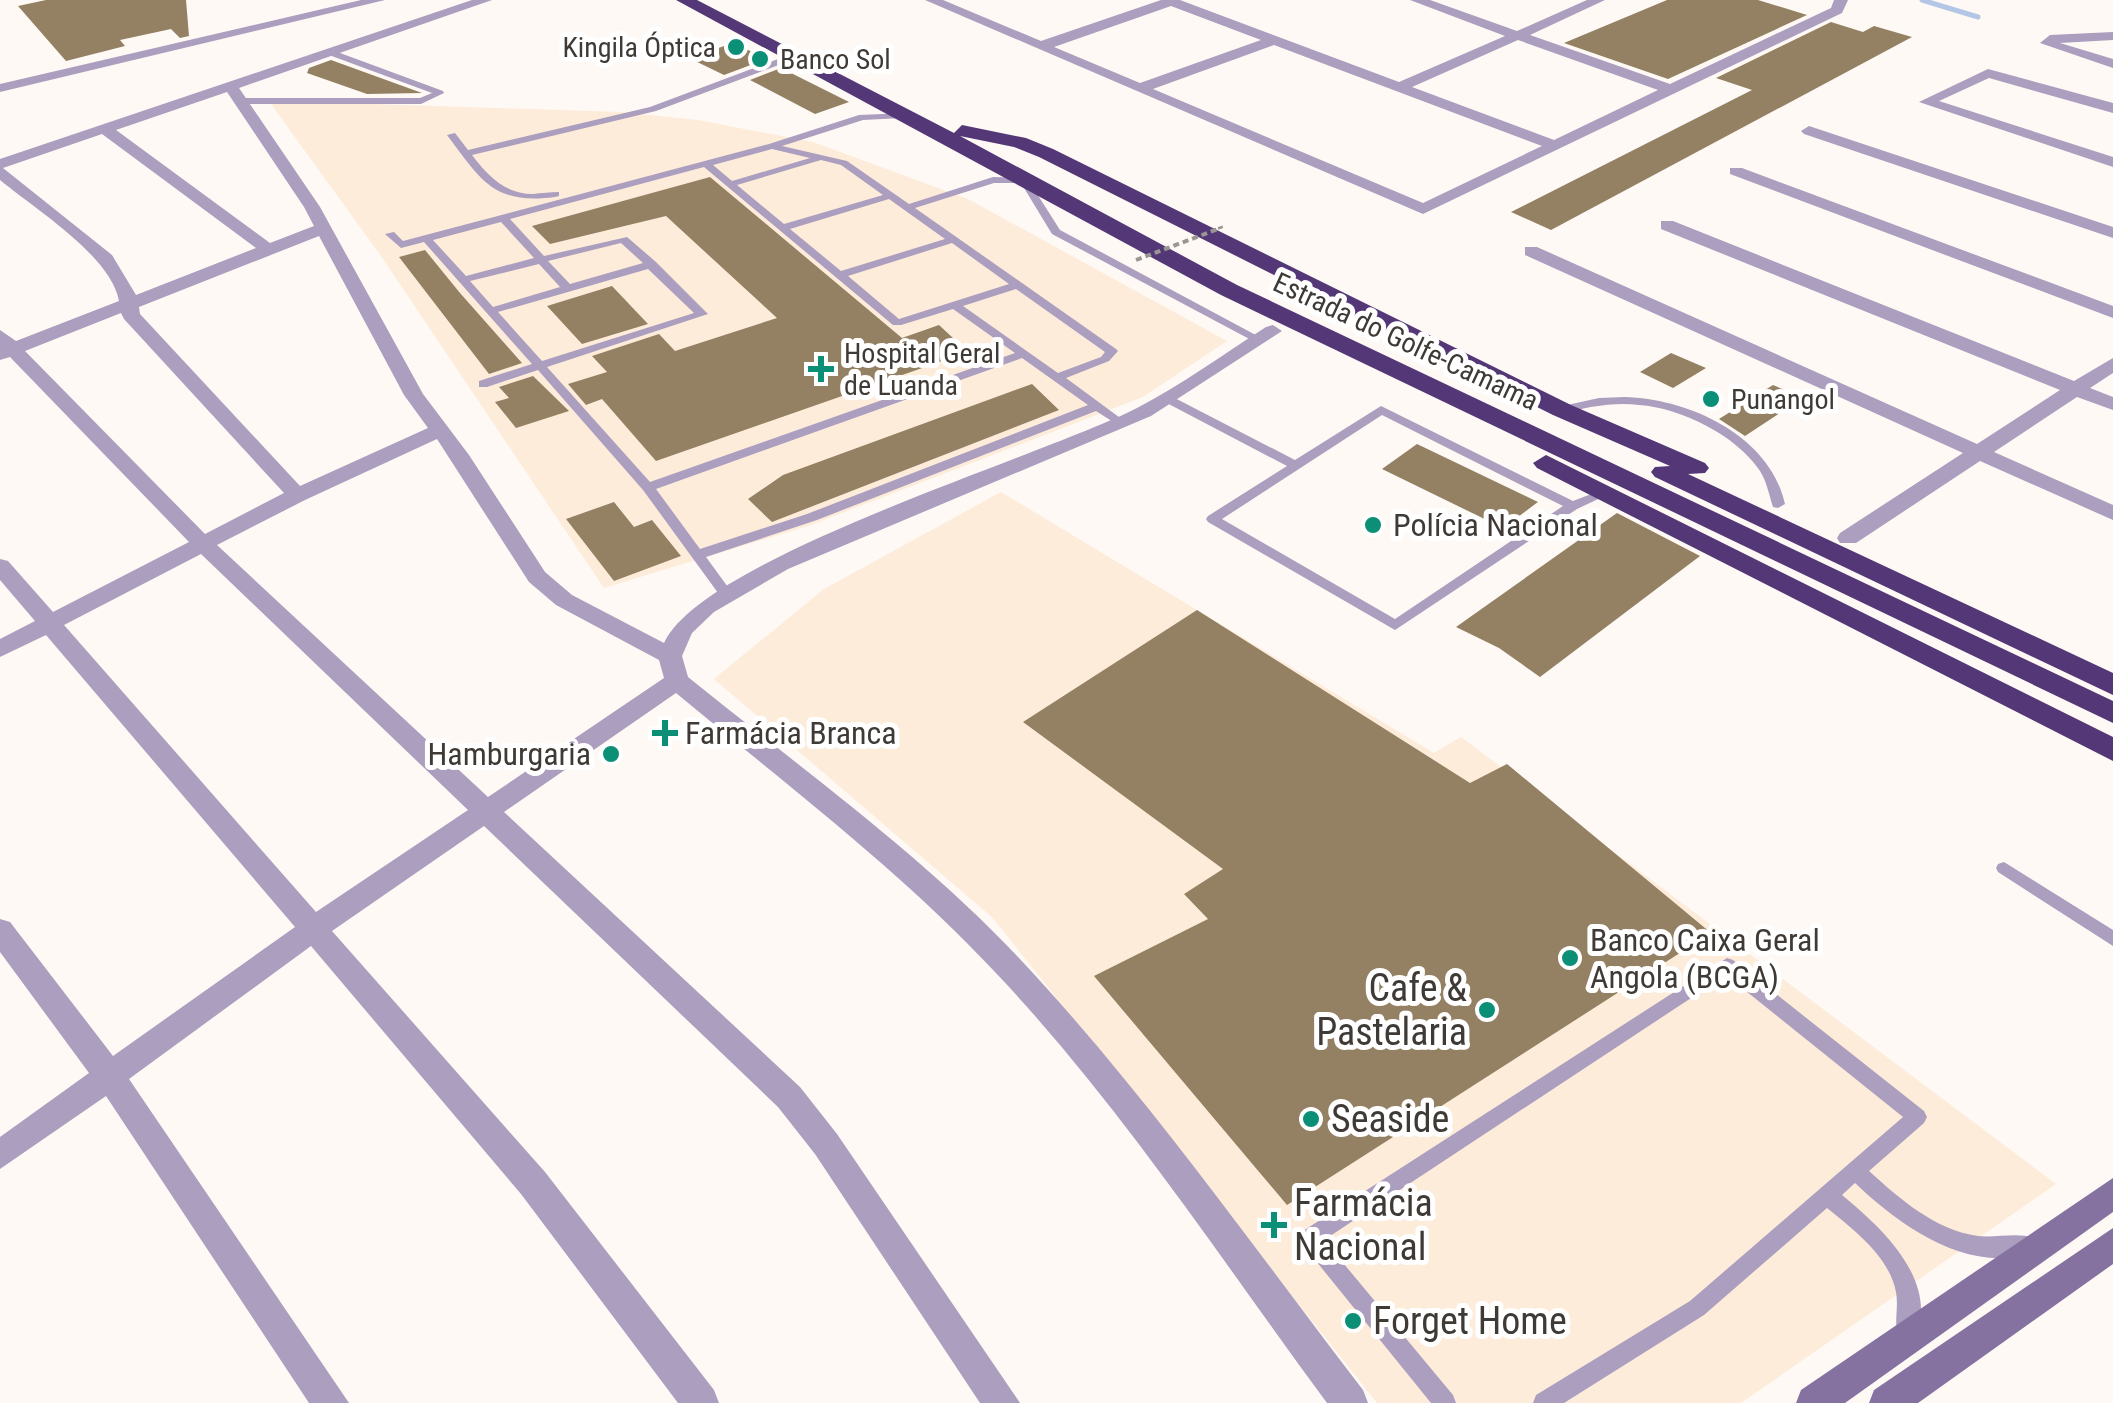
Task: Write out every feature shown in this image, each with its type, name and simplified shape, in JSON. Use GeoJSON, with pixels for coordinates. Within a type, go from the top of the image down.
{"type":"FeatureCollection","features":[{"type":"Feature","properties":{"kind":"highway","name":"Estrada do Golfe-Camama"},"geometry":{"type":"LineString","coordinates":[[684,0],[797,55],[1229,290],[1668,496],[2113,714]]}},
{"type":"Feature","properties":{"kind":"highway","name":"Estrada do Golfe-Camama"},"geometry":{"type":"LineString","coordinates":[[718,0],[962,131],[1410,357],[1822,544],[2113,685]]}},
{"type":"Feature","properties":{"kind":"highway"},"geometry":{"type":"LineString","coordinates":[[962,131],[1019,142],[1046,152],[1562,410],[1778,504],[2113,669]]}},
{"type":"Feature","properties":{"kind":"highway"},"geometry":{"type":"LineString","coordinates":[[1229,290],[1266,335],[1608,492],[2113,750]]}},
{"type":"Feature","properties":{"kind":"main road"},"geometry":{"type":"LineString","coordinates":[[1814,1403],[2113,1194]]}},
{"type":"Feature","properties":{"kind":"main road"},"geometry":{"type":"LineString","coordinates":[[1887,1403],[2113,1244]]}},
{"type":"Feature","properties":{"kind":"street"},"geometry":{"type":"LineString","coordinates":[[0,88],[378,0]]}},
{"type":"Feature","properties":{"kind":"street"},"geometry":{"type":"LineString","coordinates":[[0,164],[105,129],[236,94],[332,53],[486,0]]}},
{"type":"Feature","properties":{"kind":"street"},"geometry":{"type":"LineString","coordinates":[[932,0],[1423,209],[1837,10],[1841,0]]}},
{"type":"Feature","properties":{"kind":"street"},"geometry":{"type":"LineString","coordinates":[[1418,0],[1669,89]]}},
{"type":"Feature","properties":{"kind":"street"},"geometry":{"type":"LineString","coordinates":[[1400,87],[1598,0]]}},
{"type":"Feature","properties":{"kind":"street"},"geometry":{"type":"LineString","coordinates":[[1039,47],[1170,1],[1556,146]]}},
{"type":"Feature","properties":{"kind":"street"},"geometry":{"type":"LineString","coordinates":[[2113,36],[2060,38],[2047,43],[2113,64]]}},
{"type":"Feature","properties":{"kind":"street"},"geometry":{"type":"LineString","coordinates":[[1138,89],[1273,40]]}},
{"type":"Feature","properties":{"kind":"street"},"geometry":{"type":"LineString","coordinates":[[2113,108],[1988,73],[1926,102],[2113,162]]}},
{"type":"Feature","properties":{"kind":"street"},"geometry":{"type":"LineString","coordinates":[[236,94],[324,228],[388,352],[537,577],[564,600],[674,668],[910,872],[1005,963],[1091,1062],[1350,1403]]}},
{"type":"Feature","properties":{"kind":"street"},"geometry":{"type":"LineString","coordinates":[[105,129],[270,250]]}},
{"type":"Feature","properties":{"kind":"street"},"geometry":{"type":"LineString","coordinates":[[1809,131],[2113,233]]}},
{"type":"Feature","properties":{"kind":"street"},"geometry":{"type":"LineString","coordinates":[[1736,171],[2113,312]]}},
{"type":"Feature","properties":{"kind":"street"},"geometry":{"type":"LineString","coordinates":[[0,172],[106,259],[126,289],[127,306],[297,494]]}},
{"type":"Feature","properties":{"kind":"street"},"geometry":{"type":"LineString","coordinates":[[1667,225],[2113,404]]}},
{"type":"Feature","properties":{"kind":"street"},"geometry":{"type":"LineString","coordinates":[[324,228],[127,306],[5,346],[204,545],[789,1098],[826,1144],[1002,1403]]}},
{"type":"Feature","properties":{"kind":"street"},"geometry":{"type":"LineString","coordinates":[[1531,251],[2113,513]]}},
{"type":"Feature","properties":{"kind":"street"},"geometry":{"type":"LineString","coordinates":[[0,1155],[312,928],[487,812],[674,668],[682,629],[726,594],[780,564],[924,500],[1121,422],[1167,398],[1266,335]]}},
{"type":"Feature","properties":{"kind":"street"},"geometry":{"type":"LineString","coordinates":[[1848,538],[2113,364]]}},
{"type":"Feature","properties":{"kind":"street"},"geometry":{"type":"LineString","coordinates":[[0,649],[297,494],[440,430]]}},
{"type":"Feature","properties":{"kind":"street"},"geometry":{"type":"LineString","coordinates":[[0,566],[534,1184],[701,1403]]}},
{"type":"Feature","properties":{"kind":"street"},"geometry":{"type":"LineString","coordinates":[[0,930],[110,1077],[331,1403]]}},
{"type":"Feature","properties":{"kind":"lane"},"geometry":{"type":"LineString","coordinates":[[236,94],[421,101],[440,93],[332,53]]}},
{"type":"Feature","properties":{"kind":"lane"},"geometry":{"type":"LineString","coordinates":[[466,153],[653,109],[797,55]]}},
{"type":"Feature","properties":{"kind":"lane"},"geometry":{"type":"LineString","coordinates":[[862,117],[876,105],[874,97]]}},
{"type":"Feature","properties":{"kind":"lane"},"geometry":{"type":"LineString","coordinates":[[390,234],[399,245],[772,146],[862,117],[895,114],[913,119]]}},
{"type":"Feature","properties":{"kind":"lane"},"geometry":{"type":"LineString","coordinates":[[452,135],[500,192],[537,198],[761,138],[835,125]]}},
{"type":"Feature","properties":{"kind":"lane"},"geometry":{"type":"LineString","coordinates":[[772,146],[844,163],[1112,351],[1105,359],[1056,378]]}},
{"type":"Feature","properties":{"kind":"lane"},"geometry":{"type":"LineString","coordinates":[[730,184],[823,157]]}},
{"type":"Feature","properties":{"kind":"lane"},"geometry":{"type":"LineString","coordinates":[[984,159],[990,172],[984,183]]}},
{"type":"Feature","properties":{"kind":"lane"},"geometry":{"type":"LineString","coordinates":[[706,164],[901,324],[1016,286]]}},
{"type":"Feature","properties":{"kind":"lane"},"geometry":{"type":"LineString","coordinates":[[906,208],[984,183],[1024,180],[1056,232],[1266,335]]}},
{"type":"Feature","properties":{"kind":"lane"},"geometry":{"type":"LineString","coordinates":[[784,228],[889,196]]}},
{"type":"Feature","properties":{"kind":"lane"},"geometry":{"type":"LineString","coordinates":[[503,218],[567,288]]}},
{"type":"Feature","properties":{"kind":"lane"},"geometry":{"type":"LineString","coordinates":[[426,238],[648,488],[726,594]]}},
{"type":"Feature","properties":{"kind":"lane"},"geometry":{"type":"LineString","coordinates":[[462,280],[623,239],[702,314],[700,318],[484,384]]}},
{"type":"Feature","properties":{"kind":"lane"},"geometry":{"type":"LineString","coordinates":[[841,275],[951,240]]}},
{"type":"Feature","properties":{"kind":"lane"},"geometry":{"type":"LineString","coordinates":[[490,311],[652,264]]}},
{"type":"Feature","properties":{"kind":"lane"},"geometry":{"type":"LineString","coordinates":[[956,306],[1121,422]]}},
{"type":"Feature","properties":{"kind":"lane"},"geometry":{"type":"LineString","coordinates":[[648,488],[1024,354]]}},
{"type":"Feature","properties":{"kind":"lane"},"geometry":{"type":"LineString","coordinates":[[1167,398],[1293,464]]}},
{"type":"Feature","properties":{"kind":"lane"},"geometry":{"type":"LineString","coordinates":[[1562,410],[1594,400],[1660,405],[1748,446],[1777,484],[1778,504]]}},
{"type":"Feature","properties":{"kind":"lane"},"geometry":{"type":"LineString","coordinates":[[697,554],[812,516],[1097,406]]}},
{"type":"Feature","properties":{"kind":"lane"},"geometry":{"type":"LineString","coordinates":[[1572,506],[1381,410],[1213,519],[1395,625],[1572,506],[1608,492]]}},
{"type":"Feature","properties":{"kind":"lane"},"geometry":{"type":"LineString","coordinates":[[2004,868],[2113,939]]}},
{"type":"Feature","properties":{"kind":"lane"},"geometry":{"type":"LineString","coordinates":[[1445,1403],[1310,1238],[1727,965],[1917,1117],[1697,1308],[1544,1403]]}},
{"type":"Feature","properties":{"kind":"lane"},"geometry":{"type":"LineString","coordinates":[[1855,1170],[1920,1226],[1957,1241],[1991,1251],[2040,1243]]}},
{"type":"Feature","properties":{"kind":"lane"},"geometry":{"type":"LineString","coordinates":[[1826,1196],[1862,1224],[1901,1266],[1912,1304],[1906,1338]]}},
{"type":"Feature","properties":{"kind":"path"},"geometry":{"type":"LineString","coordinates":[[1136,260],[1225,226]]}},
{"type":"Feature","properties":{"kind":"shaded area","name":"Hospital Geral de Luanda"},"geometry":{"type":"Polygon","coordinates":[[[283,101],[621,112],[698,120],[813,142],[968,199],[1227,341],[1143,397],[808,526],[604,588],[381,256],[271,104],[283,101]]]}},
{"type":"Feature","properties":{"kind":"shaded area"},"geometry":{"type":"Polygon","coordinates":[[[1001,492],[1434,753],[1461,737],[2056,1184],[1741,1403],[1377,1403],[993,918],[714,679],[824,589],[1001,492]]]}},
{"type":"Feature","properties":{"kind":"building"},"geometry":{"type":"Polygon","coordinates":[[[46,0],[186,0],[189,36],[180,38],[171,29],[120,40],[125,46],[66,61],[18,6],[46,0]]]}},
{"type":"Feature","properties":{"kind":"building"},"geometry":{"type":"Polygon","coordinates":[[[1667,0],[1758,0],[1807,15],[1668,79],[1564,43],[1667,0]]]}},
{"type":"Feature","properties":{"kind":"building"},"geometry":{"type":"Polygon","coordinates":[[[1831,22],[1863,32],[1874,26],[1912,37],[1551,230],[1511,212],[1752,90],[1716,78],[1831,22]]]}},
{"type":"Feature","properties":{"kind":"building"},"geometry":{"type":"Polygon","coordinates":[[[733,43],[767,59],[724,75],[689,58],[733,43]]]}},
{"type":"Feature","properties":{"kind":"building"},"geometry":{"type":"Polygon","coordinates":[[[331,60],[422,93],[367,94],[307,73],[309,68],[331,60]]]}},
{"type":"Feature","properties":{"kind":"building"},"geometry":{"type":"Polygon","coordinates":[[[781,68],[849,102],[815,114],[750,80],[781,68]]]}},
{"type":"Feature","properties":{"kind":"building"},"geometry":{"type":"Polygon","coordinates":[[[710,177],[902,338],[939,325],[968,352],[656,461],[602,399],[586,405],[568,384],[607,372],[592,356],[659,334],[675,351],[777,318],[666,216],[550,244],[532,226],[710,177]]]}},
{"type":"Feature","properties":{"kind":"building"},"geometry":{"type":"Polygon","coordinates":[[[425,250],[522,363],[489,374],[399,257],[425,250]]]}},
{"type":"Feature","properties":{"kind":"building"},"geometry":{"type":"Polygon","coordinates":[[[612,286],[648,324],[582,344],[547,306],[612,286]]]}},
{"type":"Feature","properties":{"kind":"building"},"geometry":{"type":"Polygon","coordinates":[[[1671,353],[1706,368],[1673,388],[1640,372],[1671,353]]]}},
{"type":"Feature","properties":{"kind":"building"},"geometry":{"type":"Polygon","coordinates":[[[533,376],[569,411],[516,428],[495,402],[509,398],[499,387],[533,376]]]}},
{"type":"Feature","properties":{"kind":"building"},"geometry":{"type":"Polygon","coordinates":[[[1032,384],[1059,410],[772,522],[748,499],[783,475],[1032,384]]]}},
{"type":"Feature","properties":{"kind":"building"},"geometry":{"type":"Polygon","coordinates":[[[1773,385],[1803,398],[1745,436],[1719,419],[1773,385]]]}},
{"type":"Feature","properties":{"kind":"building"},"geometry":{"type":"Polygon","coordinates":[[[1417,444],[1538,502],[1503,528],[1382,469],[1417,444]]]}},
{"type":"Feature","properties":{"kind":"building"},"geometry":{"type":"Polygon","coordinates":[[[614,502],[634,527],[652,520],[681,556],[614,581],[566,519],[614,502]]]}},
{"type":"Feature","properties":{"kind":"building"},"geometry":{"type":"Polygon","coordinates":[[[1617,513],[1700,556],[1540,677],[1499,648],[1456,627],[1617,513]]]}},
{"type":"Feature","properties":{"kind":"building"},"geometry":{"type":"Polygon","coordinates":[[[1197,610],[1470,783],[1507,764],[1711,933],[1287,1205],[1094,976],[1208,919],[1184,894],[1223,869],[1023,722],[1197,610]]]}},
{"type":"Feature","properties":{"kind":"waterway"},"geometry":{"type":"LineString","coordinates":[[1922,0],[1978,17]]}},
{"type":"Feature","properties":{"kind":"place","name":"Kingila Óptica"},"geometry":{"type":"Point","coordinates":[736,47]}},
{"type":"Feature","properties":{"kind":"place","name":"Banco Sol"},"geometry":{"type":"Point","coordinates":[760,59]}},
{"type":"Feature","properties":{"kind":"place","name":"Hospital Geral de Luanda"},"geometry":{"type":"Point","coordinates":[821,369]}},
{"type":"Feature","properties":{"kind":"place","name":"Punangol"},"geometry":{"type":"Point","coordinates":[1711,399]}},
{"type":"Feature","properties":{"kind":"place","name":"Polícia Nacional"},"geometry":{"type":"Point","coordinates":[1373,525]}},
{"type":"Feature","properties":{"kind":"place","name":"Farmácia Branca"},"geometry":{"type":"Point","coordinates":[665,733]}},
{"type":"Feature","properties":{"kind":"place","name":"Hamburgaria"},"geometry":{"type":"Point","coordinates":[611,754]}},
{"type":"Feature","properties":{"kind":"place","name":"Banco Caixa Geral Angola (BCGA)"},"geometry":{"type":"Point","coordinates":[1570,958]}},
{"type":"Feature","properties":{"kind":"place","name":"Cafe & Pastelaria"},"geometry":{"type":"Point","coordinates":[1487,1010]}},
{"type":"Feature","properties":{"kind":"place","name":"Seaside"},"geometry":{"type":"Point","coordinates":[1311,1119]}},
{"type":"Feature","properties":{"kind":"place","name":"Farmácia Nacional"},"geometry":{"type":"Point","coordinates":[1274,1225]}},
{"type":"Feature","properties":{"kind":"place","name":"Forget Home"},"geometry":{"type":"Point","coordinates":[1353,1321]}}]}
